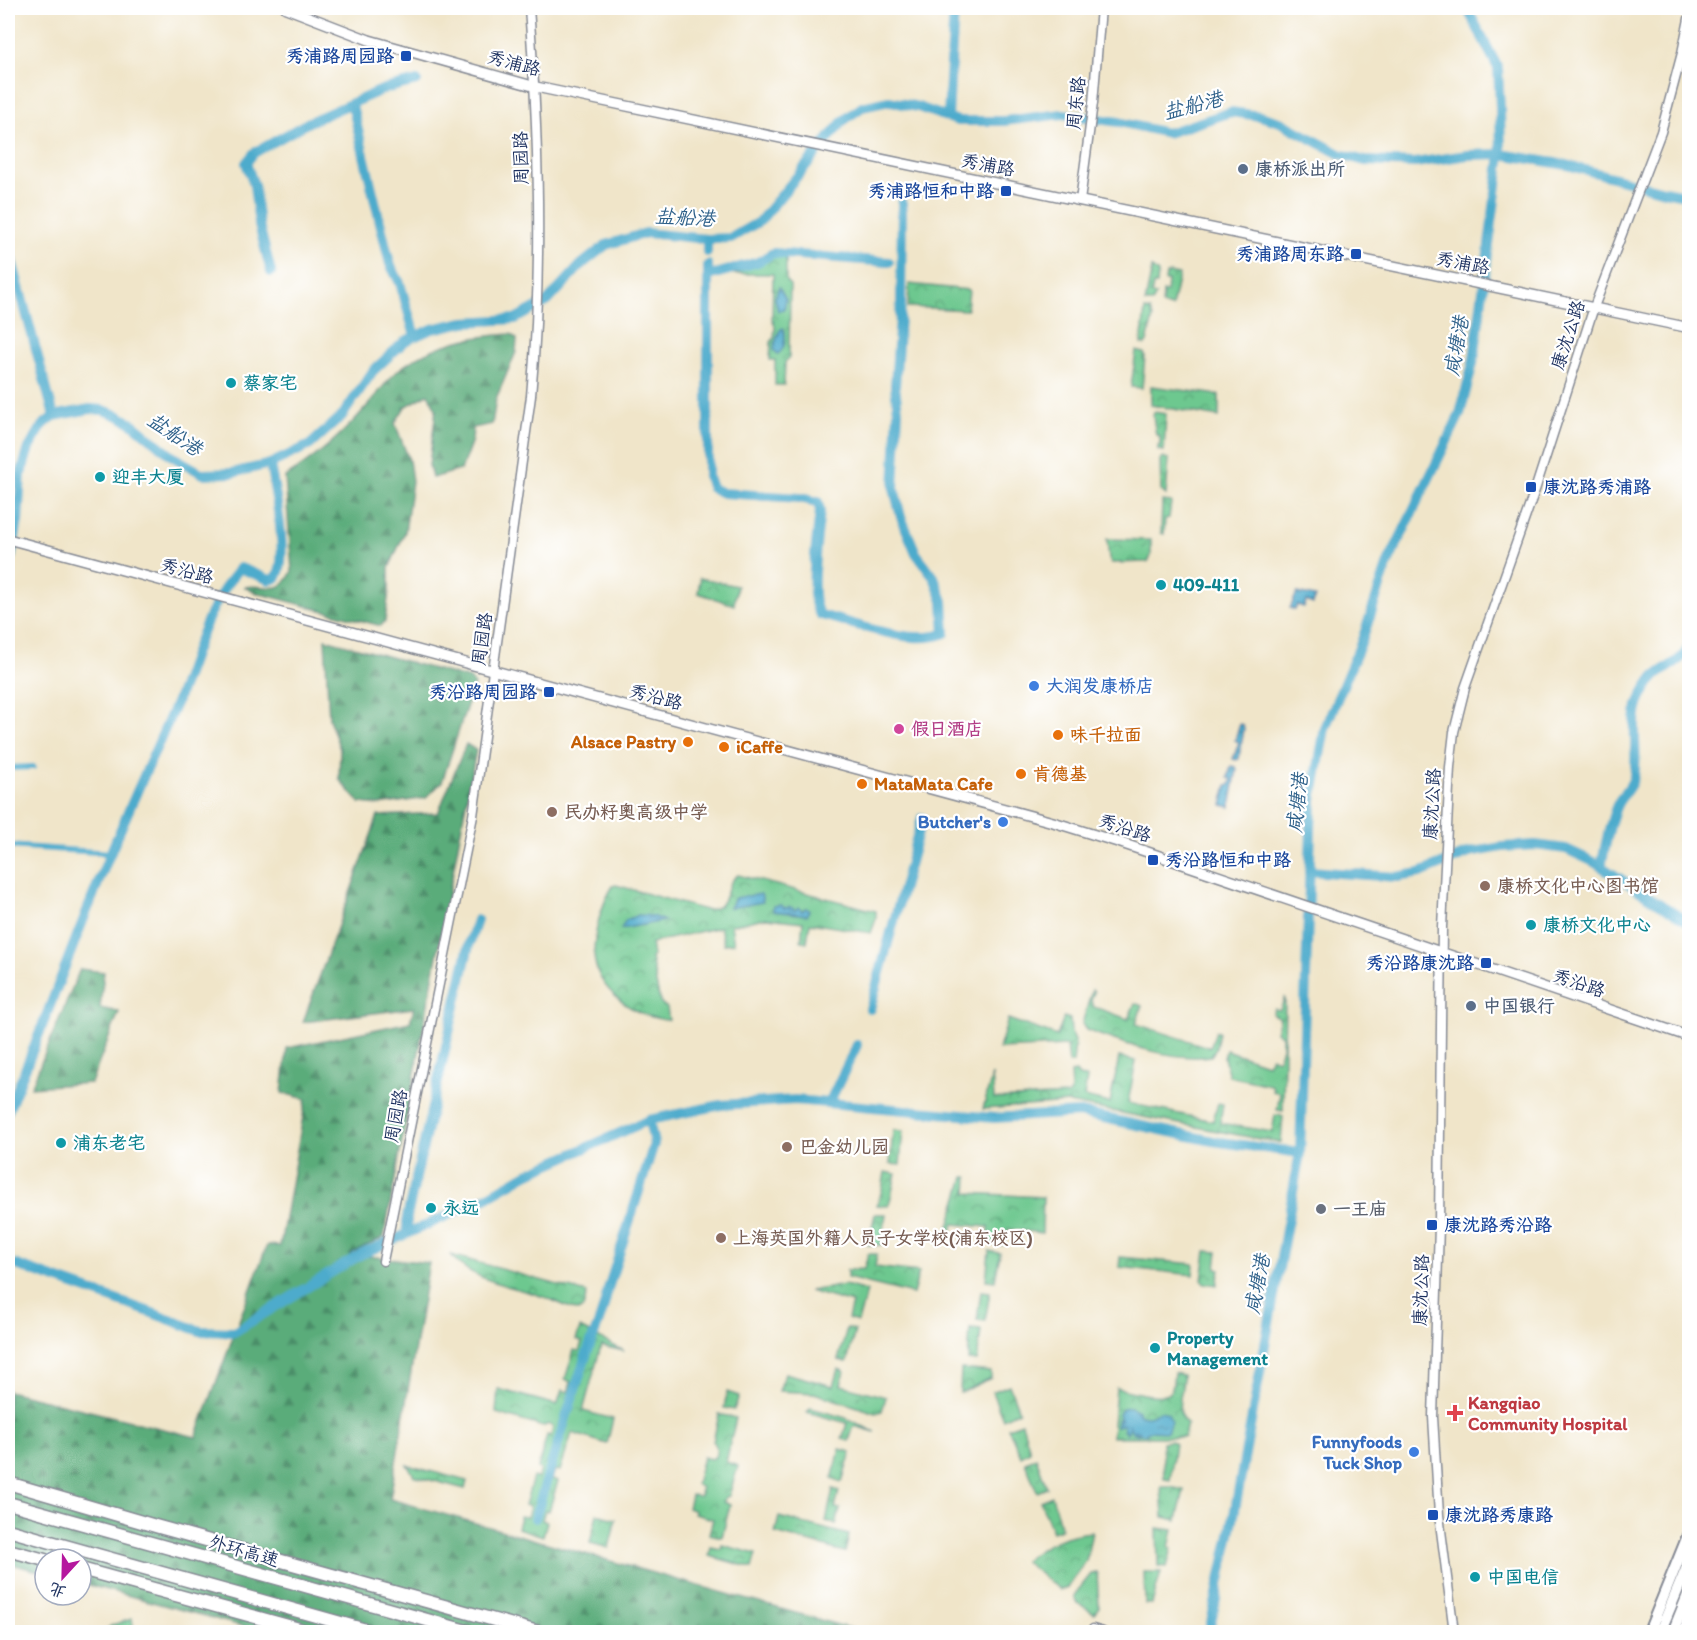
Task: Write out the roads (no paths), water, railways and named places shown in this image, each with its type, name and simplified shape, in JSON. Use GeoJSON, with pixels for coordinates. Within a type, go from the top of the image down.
{"type":"FeatureCollection","features":[{"type":"Feature","properties":{"kind":"highway"},"geometry":{"type":"LineString","coordinates":[[8,1483],[538,1632]]}},
{"type":"Feature","properties":{"kind":"highway","name":"外环高速"},"geometry":{"type":"LineString","coordinates":[[8,1503],[470,1632]]}},
{"type":"Feature","properties":{"kind":"highway"},"geometry":{"type":"LineString","coordinates":[[8,1530],[374,1632]]}},
{"type":"Feature","properties":{"kind":"highway"},"geometry":{"type":"LineString","coordinates":[[8,1550],[33,1557]]}},
{"type":"Feature","properties":{"kind":"highway"},"geometry":{"type":"LineString","coordinates":[[93,1572],[310,1632]]}},
{"type":"Feature","properties":{"kind":"main road","name":"秀浦路"},"geometry":{"type":"LineString","coordinates":[[286,8],[369,40],[536,87],[837,152],[1500,287],[1689,328]]}},
{"type":"Feature","properties":{"kind":"main road","name":"秀沿路"},"geometry":{"type":"LineString","coordinates":[[8,539],[1053,822],[1689,1037]]}},
{"type":"Feature","properties":{"kind":"main road"},"geometry":{"type":"LineString","coordinates":[[1648,1632],[1689,1531]]}},
{"type":"Feature","properties":{"kind":"main road"},"geometry":{"type":"LineString","coordinates":[[1660,1632],[1689,1560]]}},
{"type":"Feature","properties":{"kind":"main road"},"geometry":{"type":"LineString","coordinates":[[1672,1632],[1689,1590]]}},
{"type":"Feature","properties":{"kind":"main road"},"geometry":{"type":"LineString","coordinates":[[1684,1632],[1689,1617]]}},
{"type":"Feature","properties":{"kind":"street","name":"周园路"},"geometry":{"type":"LineString","coordinates":[[386,1260],[473,816],[531,396],[539,290],[536,87],[529,8]]}},
{"type":"Feature","properties":{"kind":"street","name":"周东路"},"geometry":{"type":"LineString","coordinates":[[1080,201],[1093,103],[1101,8]]}},
{"type":"Feature","properties":{"kind":"street","name":"康沈公路"},"geometry":{"type":"LineString","coordinates":[[1454,1632],[1439,1515],[1433,1417],[1439,1249],[1442,953],[1450,767],[1454,732],[1465,688],[1536,490],[1594,307],[1661,132],[1682,53],[1689,14]]}},
{"type":"Feature","properties":{"kind":"street"},"geometry":{"type":"LineString","coordinates":[[1093,1629],[1102,1632]]}},
{"type":"Feature","properties":{"kind":"water"},"geometry":{"type":"Polygon","coordinates":[[[779,287],[786,299],[784,309],[778,311],[775,298],[779,287]]]}},
{"type":"Feature","properties":{"kind":"water"},"geometry":{"type":"Polygon","coordinates":[[[783,328],[785,342],[778,354],[774,350],[775,343],[783,328]]]}},
{"type":"Feature","properties":{"kind":"water"},"geometry":{"type":"Polygon","coordinates":[[[1297,593],[1315,597],[1313,604],[1306,601],[1304,607],[1297,605],[1295,610],[1290,608],[1297,593]]]}},
{"type":"Feature","properties":{"kind":"water"},"geometry":{"type":"Polygon","coordinates":[[[1240,724],[1244,729],[1239,759],[1236,760],[1233,759],[1239,742],[1235,740],[1240,724]]]}},
{"type":"Feature","properties":{"kind":"water"},"geometry":{"type":"Polygon","coordinates":[[[1231,766],[1237,769],[1230,807],[1222,805],[1227,785],[1230,785],[1232,779],[1228,778],[1231,766]]]}},
{"type":"Feature","properties":{"kind":"water"},"geometry":{"type":"Polygon","coordinates":[[[761,894],[763,902],[730,908],[735,898],[761,894]]]}},
{"type":"Feature","properties":{"kind":"water"},"geometry":{"type":"Polygon","coordinates":[[[781,905],[795,910],[799,907],[802,911],[806,908],[809,910],[807,915],[773,911],[773,906],[781,905]]]}},
{"type":"Feature","properties":{"kind":"water"},"geometry":{"type":"Polygon","coordinates":[[[638,915],[652,916],[664,921],[621,929],[626,920],[638,915]]]}},
{"type":"Feature","properties":{"kind":"water"},"geometry":{"type":"Polygon","coordinates":[[[1130,1407],[1144,1416],[1160,1411],[1168,1413],[1171,1421],[1167,1432],[1148,1431],[1146,1434],[1140,1434],[1139,1431],[1137,1435],[1135,1430],[1133,1434],[1129,1425],[1126,1434],[1122,1425],[1116,1426],[1118,1419],[1121,1420],[1119,1414],[1123,1408],[1130,1407]]]}},
{"type":"Feature","properties":{"kind":"waterway"},"geometry":{"type":"LineString","coordinates":[[948,117],[954,8]]}},
{"type":"Feature","properties":{"kind":"waterway","name":"咸塘港"},"geometry":{"type":"LineString","coordinates":[[1209,1632],[1234,1515],[1300,1153],[1312,800],[1325,728],[1361,643],[1388,563],[1460,414],[1474,359],[1501,154],[1498,68],[1467,8]]}},
{"type":"Feature","properties":{"kind":"waterway"},"geometry":{"type":"LineString","coordinates":[[271,272],[259,225],[254,185],[246,163],[254,153],[309,122],[384,89],[417,81]]}},
{"type":"Feature","properties":{"kind":"waterway","name":"盐船港"},"geometry":{"type":"LineString","coordinates":[[8,561],[11,558],[18,521],[21,474],[29,448],[43,425],[54,416],[90,409],[103,410],[119,416],[133,424],[172,456],[203,474],[232,473],[270,464],[310,445],[342,416],[373,371],[405,341],[432,329],[464,322],[515,319],[548,301],[581,265],[606,245],[646,233],[707,239],[731,238],[760,221],[843,121],[862,107],[889,101],[918,107],[958,121],[1004,121],[1063,114],[1119,122],[1167,133],[1231,112],[1260,116],[1280,122],[1340,154],[1365,161],[1415,163],[1467,155],[1501,154],[1567,165],[1690,196]]}},
{"type":"Feature","properties":{"kind":"waterway"},"geometry":{"type":"LineString","coordinates":[[352,105],[390,264],[400,283],[415,336]]}},
{"type":"Feature","properties":{"kind":"waterway"},"geometry":{"type":"LineString","coordinates":[[708,265],[708,477],[712,488],[723,493],[800,498],[818,502],[820,511],[815,550],[814,597],[821,615],[901,636],[932,637],[945,633],[943,601],[934,577],[916,553],[901,517],[894,488],[898,411],[895,386],[901,303],[902,203]]}},
{"type":"Feature","properties":{"kind":"waterway"},"geometry":{"type":"LineString","coordinates":[[707,239],[707,252]]}},
{"type":"Feature","properties":{"kind":"waterway"},"geometry":{"type":"LineString","coordinates":[[8,246],[54,416]]}},
{"type":"Feature","properties":{"kind":"waterway"},"geometry":{"type":"LineString","coordinates":[[708,276],[758,262],[773,253],[889,262]]}},
{"type":"Feature","properties":{"kind":"waterway"},"geometry":{"type":"LineString","coordinates":[[8,1111],[124,820],[176,703],[202,632],[218,599],[240,568],[270,580],[276,578],[280,569],[282,556],[280,523],[270,464]]}},
{"type":"Feature","properties":{"kind":"waterway"},"geometry":{"type":"LineString","coordinates":[[1601,866],[1615,809],[1634,776],[1637,707],[1655,677],[1681,658],[1690,644]]}},
{"type":"Feature","properties":{"kind":"waterway"},"geometry":{"type":"LineString","coordinates":[[8,768],[33,767]]}},
{"type":"Feature","properties":{"kind":"waterway"},"geometry":{"type":"LineString","coordinates":[[870,1009],[922,818]]}},
{"type":"Feature","properties":{"kind":"waterway"},"geometry":{"type":"LineString","coordinates":[[1309,871],[1397,877],[1420,873],[1469,853],[1502,847],[1535,845],[1566,849],[1594,862],[1690,923]]}},
{"type":"Feature","properties":{"kind":"waterway"},"geometry":{"type":"LineString","coordinates":[[8,846],[111,853]]}},
{"type":"Feature","properties":{"kind":"waterway"},"geometry":{"type":"LineString","coordinates":[[407,1232],[407,1217],[469,945],[477,920]]}},
{"type":"Feature","properties":{"kind":"waterway"},"geometry":{"type":"LineString","coordinates":[[829,1103],[857,1045]]}},
{"type":"Feature","properties":{"kind":"waterway"},"geometry":{"type":"LineString","coordinates":[[8,1262],[200,1331],[234,1332],[360,1255],[482,1200],[527,1174],[649,1120],[721,1105],[795,1100],[994,1118],[1080,1113],[1213,1141],[1300,1153]]}},
{"type":"Feature","properties":{"kind":"waterway"},"geometry":{"type":"LineString","coordinates":[[535,1518],[654,1144],[649,1120]]}},
{"type":"Feature","properties":{"kind":"place","name":"秀浦路周园路"},"geometry":{"type":"Point","coordinates":[406,56]}},
{"type":"Feature","properties":{"kind":"place","name":"康桥派出所"},"geometry":{"type":"Point","coordinates":[1243,169]}},
{"type":"Feature","properties":{"kind":"place","name":"秀浦路恒和中路"},"geometry":{"type":"Point","coordinates":[1006,191]}},
{"type":"Feature","properties":{"kind":"place","name":"秀浦路周东路"},"geometry":{"type":"Point","coordinates":[1356,254]}},
{"type":"Feature","properties":{"kind":"place","name":"蔡家宅"},"geometry":{"type":"Point","coordinates":[231,383]}},
{"type":"Feature","properties":{"kind":"place","name":"迎丰大厦"},"geometry":{"type":"Point","coordinates":[100,477]}},
{"type":"Feature","properties":{"kind":"place","name":"康沈路秀浦路"},"geometry":{"type":"Point","coordinates":[1531,487]}},
{"type":"Feature","properties":{"kind":"place","name":"409-411"},"geometry":{"type":"Point","coordinates":[1161,585]}},
{"type":"Feature","properties":{"kind":"place","name":"大润发康桥店"},"geometry":{"type":"Point","coordinates":[1034,686]}},
{"type":"Feature","properties":{"kind":"place","name":"秀沿路周园路"},"geometry":{"type":"Point","coordinates":[549,692]}},
{"type":"Feature","properties":{"kind":"place","name":"假日酒店"},"geometry":{"type":"Point","coordinates":[899,729]}},
{"type":"Feature","properties":{"kind":"place","name":"味千拉面"},"geometry":{"type":"Point","coordinates":[1058,735]}},
{"type":"Feature","properties":{"kind":"place","name":"Alsace Pastry"},"geometry":{"type":"Point","coordinates":[688,742]}},
{"type":"Feature","properties":{"kind":"place","name":"iCaffe"},"geometry":{"type":"Point","coordinates":[724,747]}},
{"type":"Feature","properties":{"kind":"place","name":"肯德基"},"geometry":{"type":"Point","coordinates":[1021,774]}},
{"type":"Feature","properties":{"kind":"place","name":"MataMata Cafe"},"geometry":{"type":"Point","coordinates":[862,784]}},
{"type":"Feature","properties":{"kind":"place","name":"民办籽奥高级中学"},"geometry":{"type":"Point","coordinates":[552,812]}},
{"type":"Feature","properties":{"kind":"place","name":"Butcher's"},"geometry":{"type":"Point","coordinates":[1003,822]}},
{"type":"Feature","properties":{"kind":"place","name":"秀沿路恒和中路"},"geometry":{"type":"Point","coordinates":[1153,860]}},
{"type":"Feature","properties":{"kind":"place","name":"康桥文化中心图书馆"},"geometry":{"type":"Point","coordinates":[1485,886]}},
{"type":"Feature","properties":{"kind":"place","name":"康桥文化中心"},"geometry":{"type":"Point","coordinates":[1531,925]}},
{"type":"Feature","properties":{"kind":"place","name":"秀沿路康沈路"},"geometry":{"type":"Point","coordinates":[1486,963]}},
{"type":"Feature","properties":{"kind":"place","name":"中国银行"},"geometry":{"type":"Point","coordinates":[1471,1006]}},
{"type":"Feature","properties":{"kind":"place","name":"浦东老宅"},"geometry":{"type":"Point","coordinates":[61,1143]}},
{"type":"Feature","properties":{"kind":"place","name":"巴金幼儿园"},"geometry":{"type":"Point","coordinates":[787,1147]}},
{"type":"Feature","properties":{"kind":"place","name":"永远"},"geometry":{"type":"Point","coordinates":[431,1208]}},
{"type":"Feature","properties":{"kind":"place","name":"一王庙"},"geometry":{"type":"Point","coordinates":[1321,1209]}},
{"type":"Feature","properties":{"kind":"place","name":"康沈路秀沿路"},"geometry":{"type":"Point","coordinates":[1432,1225]}},
{"type":"Feature","properties":{"kind":"place","name":"上海英国外籍人员子女学校(浦东校区)"},"geometry":{"type":"Point","coordinates":[721,1238]}},
{"type":"Feature","properties":{"kind":"place","name":"Property Management"},"geometry":{"type":"Point","coordinates":[1155,1348]}},
{"type":"Feature","properties":{"kind":"place","name":"Kangqiao Community Hospital"},"geometry":{"type":"Point","coordinates":[1455,1413]}},
{"type":"Feature","properties":{"kind":"place","name":"Funnyfoods Tuck Shop"},"geometry":{"type":"Point","coordinates":[1414,1452]}},
{"type":"Feature","properties":{"kind":"place","name":"康沈路秀康路"},"geometry":{"type":"Point","coordinates":[1433,1515]}},
{"type":"Feature","properties":{"kind":"place","name":"中国电信"},"geometry":{"type":"Point","coordinates":[1475,1577]}}]}
